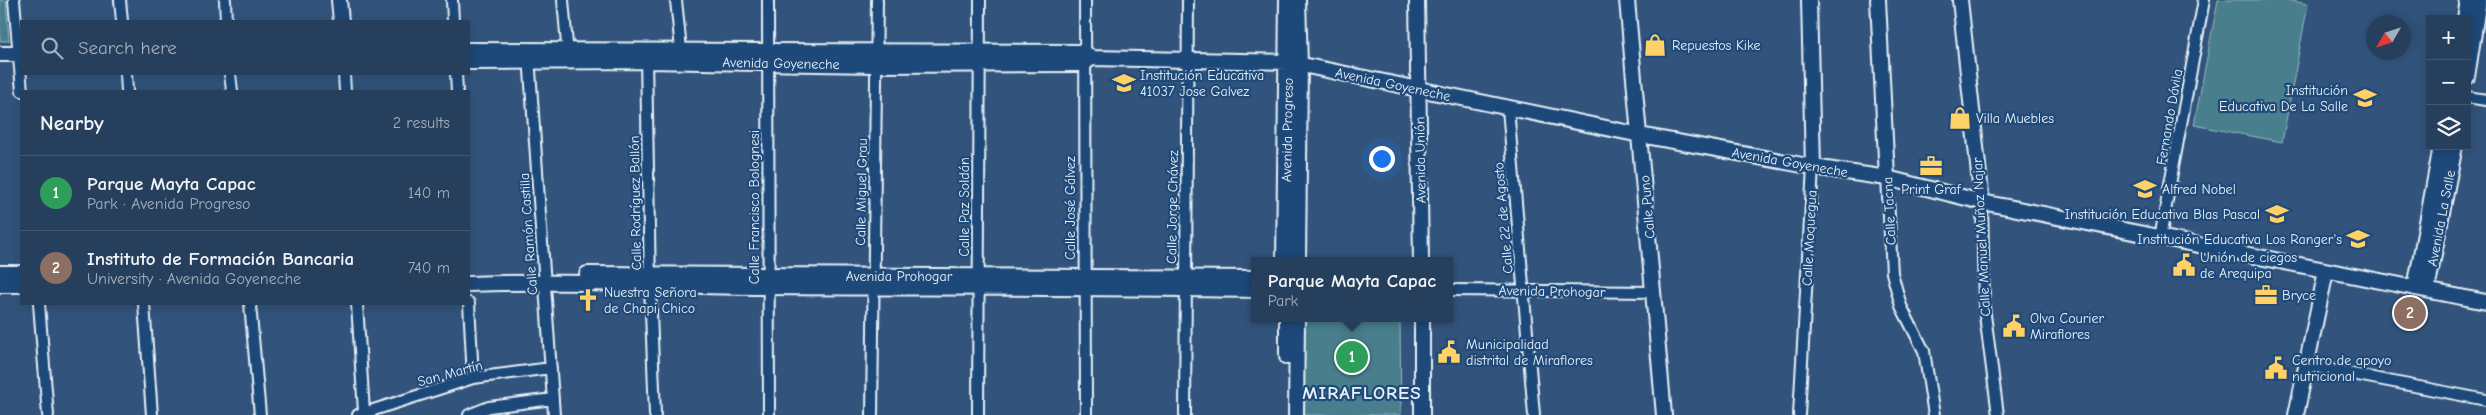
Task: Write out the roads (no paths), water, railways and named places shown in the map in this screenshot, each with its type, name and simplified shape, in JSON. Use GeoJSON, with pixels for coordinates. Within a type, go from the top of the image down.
{"type":"FeatureCollection","features":[{"type":"Feature","properties":{"kind":"main road"},"geometry":{"type":"LineString","coordinates":[[339,0],[341,20]]}},
{"type":"Feature","properties":{"kind":"main road","name":"Avenida Progreso"},"geometry":{"type":"LineString","coordinates":[[1287,0],[1294,64],[1298,257]]}},
{"type":"Feature","properties":{"kind":"main road","name":"Avenida Progreso"},"geometry":{"type":"LineString","coordinates":[[1284,257],[1298,0]]}},
{"type":"Feature","properties":{"kind":"main road","name":"Avenida Unión"},"geometry":{"type":"LineString","coordinates":[[1417,0],[1421,257]]}},
{"type":"Feature","properties":{"kind":"main road","name":"Calle Puno"},"geometry":{"type":"LineString","coordinates":[[1627,0],[1655,292],[1664,415]]}},
{"type":"Feature","properties":{"kind":"main road","name":"Calle Moquegua"},"geometry":{"type":"LineString","coordinates":[[1809,0],[1813,167]]}},
{"type":"Feature","properties":{"kind":"main road","name":"Calle Tacna"},"geometry":{"type":"LineString","coordinates":[[1878,0],[1887,178]]}},
{"type":"Feature","properties":{"kind":"main road","name":"Calle Manuel Muñoz Najar"},"geometry":{"type":"LineString","coordinates":[[1960,0],[1982,202]]}},
{"type":"Feature","properties":{"kind":"main road"},"geometry":{"type":"LineString","coordinates":[[2466,15],[2468,0]]}},
{"type":"Feature","properties":{"kind":"main road"},"geometry":{"type":"LineString","coordinates":[[2470,60],[2480,0]]}},
{"type":"Feature","properties":{"kind":"main road","name":"Avenida Goyeneche"},"geometry":{"type":"LineString","coordinates":[[470,50],[529,56]]}},
{"type":"Feature","properties":{"kind":"main road","name":"Avenida Goyeneche"},"geometry":{"type":"LineString","coordinates":[[646,56],[681,50],[876,65],[979,58]]}},
{"type":"Feature","properties":{"kind":"main road","name":"Avenida Goyeneche"},"geometry":{"type":"LineString","coordinates":[[470,62],[529,56],[769,57],[876,51],[979,58],[1086,58],[1294,64],[1640,135],[1813,167],[1887,178],[1982,202],[2486,302]]}},
{"type":"Feature","properties":{"kind":"main road"},"geometry":{"type":"LineString","coordinates":[[0,54],[20,54]]}},
{"type":"Feature","properties":{"kind":"main road","name":"Avenida La Salle"},"geometry":{"type":"LineString","coordinates":[[2421,289],[2440,150]]}},
{"type":"Feature","properties":{"kind":"main road","name":"Avenida La Salle"},"geometry":{"type":"LineString","coordinates":[[2421,289],[2453,150]]}},
{"type":"Feature","properties":{"kind":"main road"},"geometry":{"type":"LineString","coordinates":[[2296,415],[2326,271]]}},
{"type":"Feature","properties":{"kind":"main road"},"geometry":{"type":"LineString","coordinates":[[0,273],[20,273]]}},
{"type":"Feature","properties":{"kind":"main road"},"geometry":{"type":"LineString","coordinates":[[470,274],[545,277]]}},
{"type":"Feature","properties":{"kind":"main road"},"geometry":{"type":"LineString","coordinates":[[470,284],[545,277]]}},
{"type":"Feature","properties":{"kind":"main road","name":"Avenida Prohogar"},"geometry":{"type":"LineString","coordinates":[[545,277],[767,281],[1084,281],[1184,283],[1251,290]]}},
{"type":"Feature","properties":{"kind":"main road","name":"Avenida Prohogar"},"geometry":{"type":"LineString","coordinates":[[1184,283],[1251,278]]}},
{"type":"Feature","properties":{"kind":"main road"},"geometry":{"type":"LineString","coordinates":[[0,285],[20,285]]}},
{"type":"Feature","properties":{"kind":"main road"},"geometry":{"type":"LineString","coordinates":[[1287,322],[1288,415]]}},
{"type":"Feature","properties":{"kind":"main road"},"geometry":{"type":"LineString","coordinates":[[1296,415],[1297,322]]}},
{"type":"Feature","properties":{"kind":"main road"},"geometry":{"type":"LineString","coordinates":[[1422,322],[1422,415]]}},
{"type":"Feature","properties":{"kind":"street"},"geometry":{"type":"LineString","coordinates":[[14,0],[20,54]]}},
{"type":"Feature","properties":{"kind":"street"},"geometry":{"type":"LineString","coordinates":[[120,0],[122,20]]}},
{"type":"Feature","properties":{"kind":"street"},"geometry":{"type":"LineString","coordinates":[[225,0],[226,20]]}},
{"type":"Feature","properties":{"kind":"street"},"geometry":{"type":"LineString","coordinates":[[452,0],[453,20]]}},
{"type":"Feature","properties":{"kind":"street"},"geometry":{"type":"LineString","coordinates":[[563,0],[568,55]]}},
{"type":"Feature","properties":{"kind":"street"},"geometry":{"type":"LineString","coordinates":[[676,0],[681,50]]}},
{"type":"Feature","properties":{"kind":"street","name":"Calle Francisco Bolognesi"},"geometry":{"type":"LineString","coordinates":[[768,0],[767,281],[769,415]]}},
{"type":"Feature","properties":{"kind":"street","name":"Calle Miguel Grau"},"geometry":{"type":"LineString","coordinates":[[872,415],[877,0]]}},
{"type":"Feature","properties":{"kind":"street","name":"Calle Paz Soldán"},"geometry":{"type":"LineString","coordinates":[[978,415],[980,0]]}},
{"type":"Feature","properties":{"kind":"street","name":"Calle José Gálvez"},"geometry":{"type":"LineString","coordinates":[[1085,0],[1084,281],[1086,415]]}},
{"type":"Feature","properties":{"kind":"street","name":"Calle Jorge Chávez"},"geometry":{"type":"LineString","coordinates":[[1185,415],[1184,283],[1188,0]]}},
{"type":"Feature","properties":{"kind":"street","name":"Fernando Dávila"},"geometry":{"type":"LineString","coordinates":[[2160,238],[2204,0]]}},
{"type":"Feature","properties":{"kind":"street","name":"Calle Ramón Castilla"},"geometry":{"type":"LineString","coordinates":[[529,56],[554,415]]}},
{"type":"Feature","properties":{"kind":"street","name":"Calle Rodríguez Ballón"},"geometry":{"type":"LineString","coordinates":[[646,56],[650,280],[655,415]]}},
{"type":"Feature","properties":{"kind":"street"},"geometry":{"type":"LineString","coordinates":[[21,75],[22,90]]}},
{"type":"Feature","properties":{"kind":"street"},"geometry":{"type":"LineString","coordinates":[[126,75],[127,90]]}},
{"type":"Feature","properties":{"kind":"street"},"geometry":{"type":"LineString","coordinates":[[230,75],[232,90]]}},
{"type":"Feature","properties":{"kind":"street"},"geometry":{"type":"LineString","coordinates":[[344,75],[345,90]]}},
{"type":"Feature","properties":{"kind":"street"},"geometry":{"type":"LineString","coordinates":[[456,75],[457,90]]}},
{"type":"Feature","properties":{"kind":"street"},"geometry":{"type":"LineString","coordinates":[[2471,98],[2486,100]]}},
{"type":"Feature","properties":{"kind":"street","name":"Calle 22 de Agosto"},"geometry":{"type":"LineString","coordinates":[[1508,108],[1534,415]]}},
{"type":"Feature","properties":{"kind":"street","name":"Calle Moquegua"},"geometry":{"type":"LineString","coordinates":[[1799,415],[1813,167]]}},
{"type":"Feature","properties":{"kind":"street","name":"Calle Tacna"},"geometry":{"type":"LineString","coordinates":[[1887,178],[1892,273],[1901,306],[1924,351],[1934,415]]}},
{"type":"Feature","properties":{"kind":"street","name":"Calle Manuel Muñoz Najar"},"geometry":{"type":"LineString","coordinates":[[1982,202],[1984,307],[1998,415]]}},
{"type":"Feature","properties":{"kind":"street","name":"Avenida Prohogar"},"geometry":{"type":"LineString","coordinates":[[1453,290],[1655,292]]}},
{"type":"Feature","properties":{"kind":"street"},"geometry":{"type":"LineString","coordinates":[[39,305],[48,415]]}},
{"type":"Feature","properties":{"kind":"street"},"geometry":{"type":"LineString","coordinates":[[144,305],[152,415]]}},
{"type":"Feature","properties":{"kind":"street"},"geometry":{"type":"LineString","coordinates":[[250,305],[260,415]]}},
{"type":"Feature","properties":{"kind":"street"},"geometry":{"type":"LineString","coordinates":[[357,305],[361,414]]}},
{"type":"Feature","properties":{"kind":"street"},"geometry":{"type":"LineString","coordinates":[[469,305],[473,378]]}},
{"type":"Feature","properties":{"kind":"street"},"geometry":{"type":"LineString","coordinates":[[2306,365],[2486,400]]}},
{"type":"Feature","properties":{"kind":"street","name":"San Martín"},"geometry":{"type":"LineString","coordinates":[[361,414],[473,378],[551,368]]}},
{"type":"Feature","properties":{"kind":"street"},"geometry":{"type":"LineString","coordinates":[[469,415],[553,399]]}},
{"type":"Feature","properties":{"kind":"place","name":"Repuestos Kike"},"geometry":{"type":"Point","coordinates":[1655,45]}},
{"type":"Feature","properties":{"kind":"place","name":"Institución Educativa 41037 Jose Galvez"},"geometry":{"type":"Point","coordinates":[1124,83]}},
{"type":"Feature","properties":{"kind":"place","name":"Institución Educativa De La Salle"},"geometry":{"type":"Point","coordinates":[2365,98]}},
{"type":"Feature","properties":{"kind":"place","name":"Villa Muebles"},"geometry":{"type":"Point","coordinates":[1960,118]}},
{"type":"Feature","properties":{"kind":"place","name":"Print Graf"},"geometry":{"type":"Point","coordinates":[1931,166]}},
{"type":"Feature","properties":{"kind":"place","name":"Alfred Nobel"},"geometry":{"type":"Point","coordinates":[2145,189]}},
{"type":"Feature","properties":{"kind":"place","name":"Institución Educativa Blas Pascal"},"geometry":{"type":"Point","coordinates":[2277,214]}},
{"type":"Feature","properties":{"kind":"place","name":"Institución Educativa Los Ranger's"},"geometry":{"type":"Point","coordinates":[2358,239]}},
{"type":"Feature","properties":{"kind":"place","name":"Unión de ciegos de Arequipa"},"geometry":{"type":"Point","coordinates":[2184,265]}},
{"type":"Feature","properties":{"kind":"place","name":"Bryce"},"geometry":{"type":"Point","coordinates":[2266,295]}},
{"type":"Feature","properties":{"kind":"place","name":"Nuestra Señora de Chapi Chico"},"geometry":{"type":"Point","coordinates":[588,300]}},
{"type":"Feature","properties":{"kind":"place","name":"Instituto de Formación Bancaria"},"geometry":{"type":"Point","coordinates":[2410,313]}},
{"type":"Feature","properties":{"kind":"place","name":"Olva Courier Miraflores"},"geometry":{"type":"Point","coordinates":[2014,326]}},
{"type":"Feature","properties":{"kind":"place","name":"Municipalidad distrital de Miraflores"},"geometry":{"type":"Point","coordinates":[1449,352]}},
{"type":"Feature","properties":{"kind":"place","name":"Parque Mayta Capac"},"geometry":{"type":"Point","coordinates":[1352,357]}},
{"type":"Feature","properties":{"kind":"place","name":"Centro de apoyo nutricional"},"geometry":{"type":"Point","coordinates":[2276,368]}},
{"type":"Feature","properties":{"kind":"district","name":"MIRAFLORES"},"geometry":{"type":"Point","coordinates":[1362,392]}}]}
